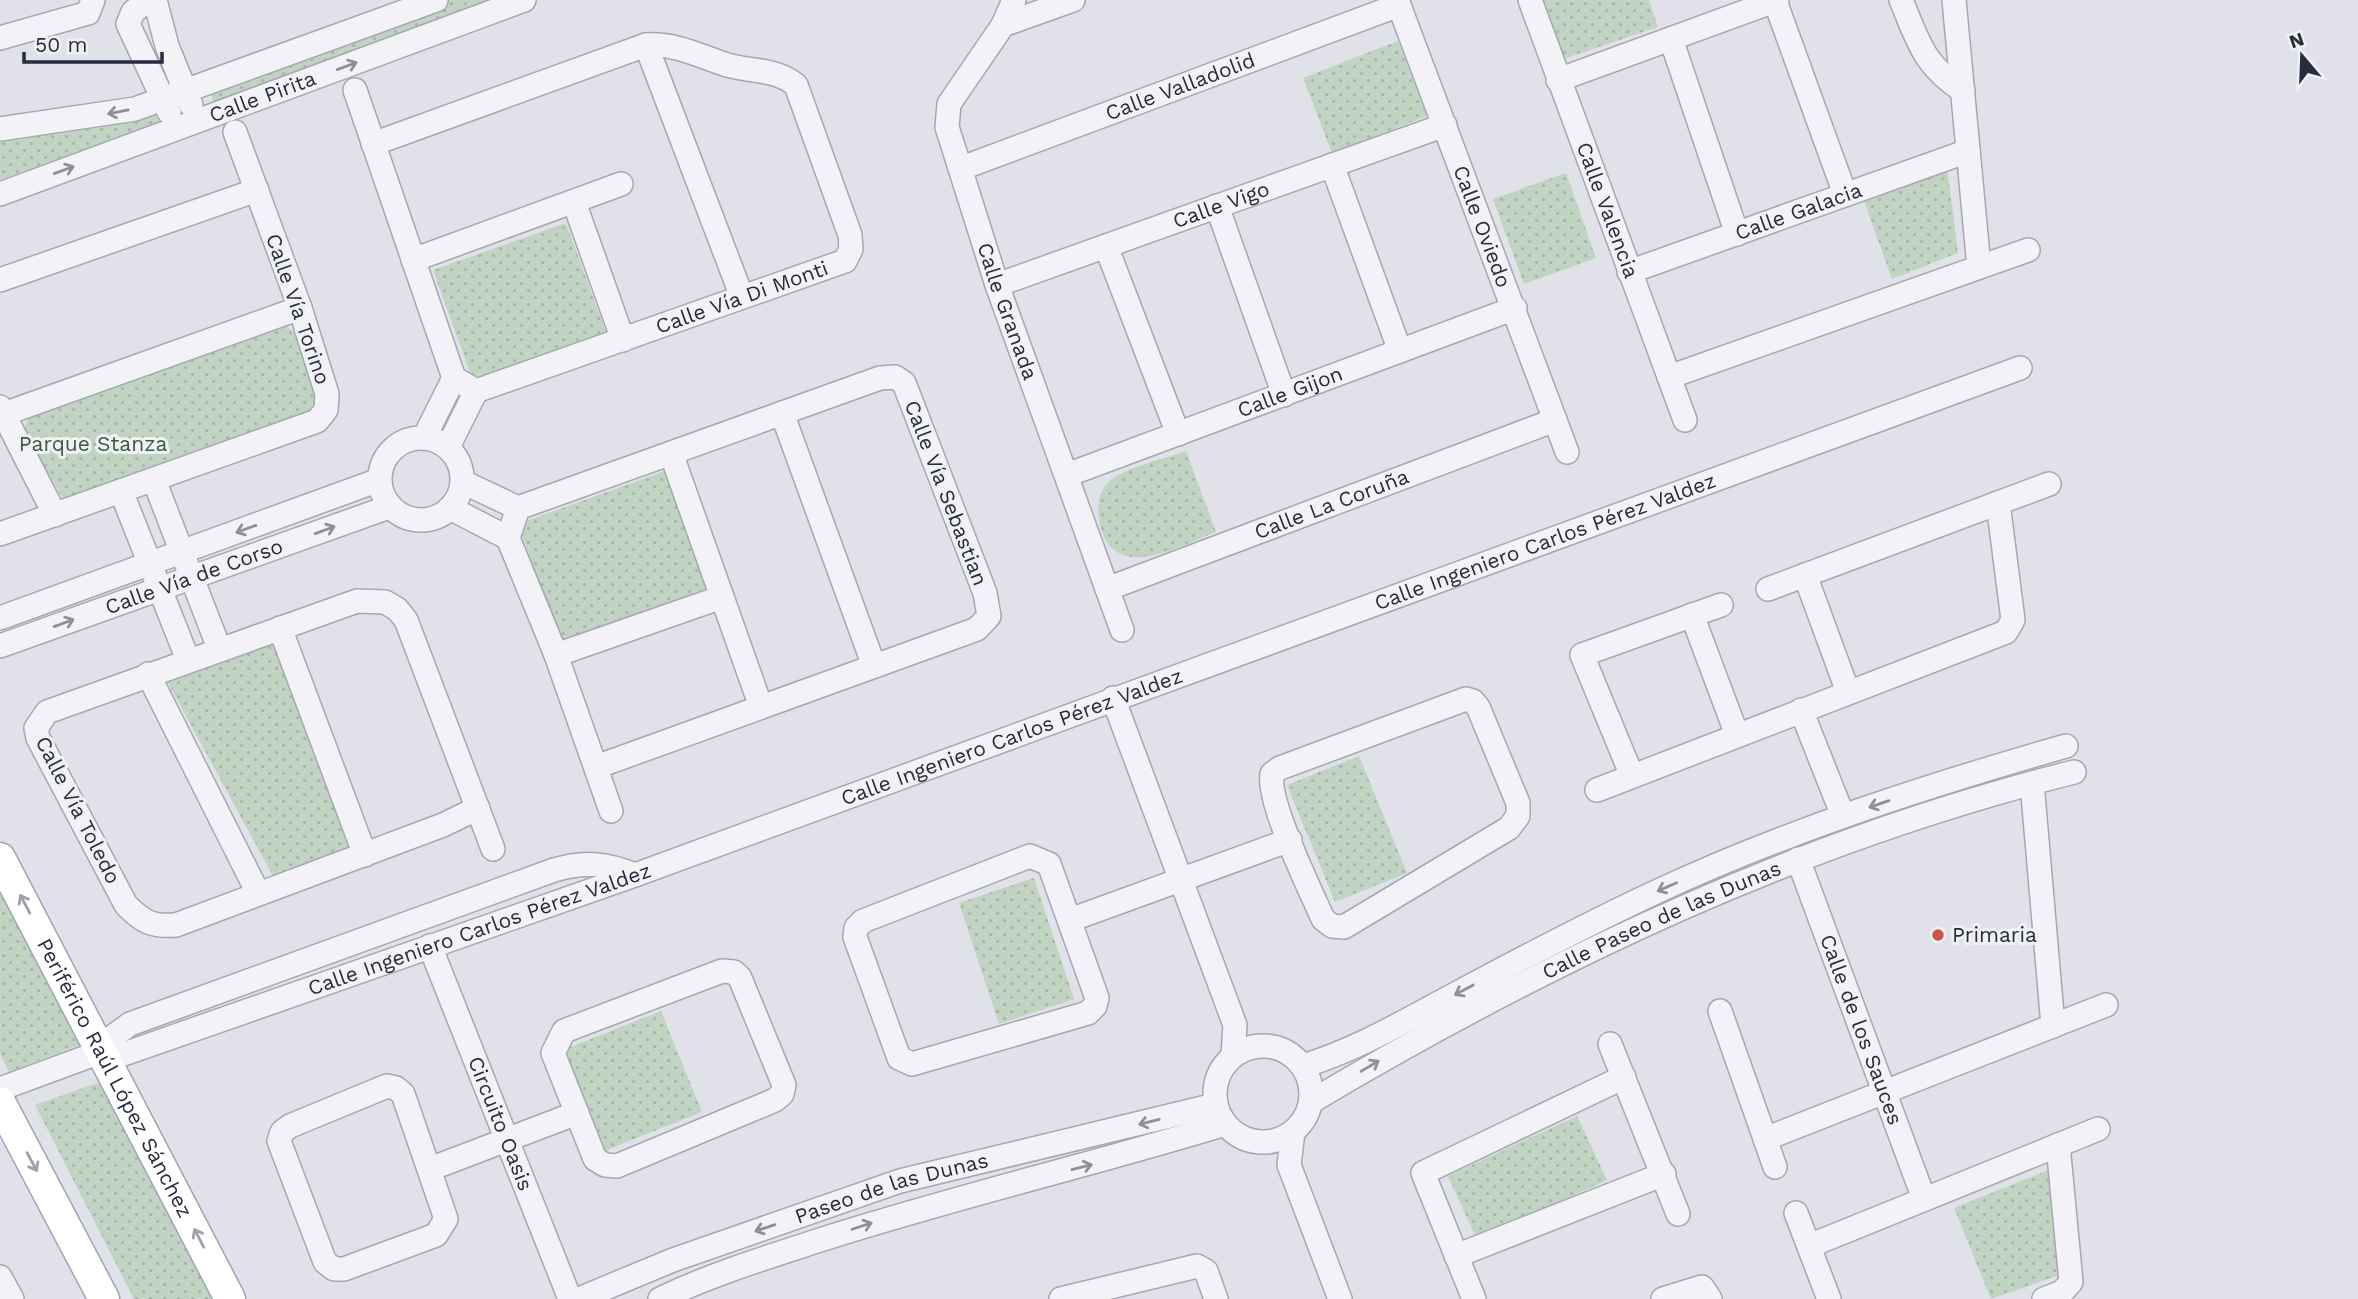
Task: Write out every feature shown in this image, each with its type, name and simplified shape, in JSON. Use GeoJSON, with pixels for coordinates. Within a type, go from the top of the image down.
{"type":"FeatureCollection","features":[{"type":"Feature","properties":{"kind":"main road","name":"Periférico Raúl López Sánchez"},"geometry":{"type":"LineString","coordinates":[[0,858],[230,1299]]}},
{"type":"Feature","properties":{"kind":"main road"},"geometry":{"type":"LineString","coordinates":[[0,1102],[104,1299]]}},
{"type":"Feature","properties":{"kind":"street"},"geometry":{"type":"LineString","coordinates":[[148,0],[133,12],[128,24],[174,96],[198,121]]}},
{"type":"Feature","properties":{"kind":"street"},"geometry":{"type":"LineString","coordinates":[[155,0],[167,46],[176,129]]}},
{"type":"Feature","properties":{"kind":"street","name":"Calle Pirita"},"geometry":{"type":"LineString","coordinates":[[0,129],[93,117],[174,96],[436,0]]}},
{"type":"Feature","properties":{"kind":"street","name":"Calle Pirita"},"geometry":{"type":"LineString","coordinates":[[0,194],[524,0]]}},
{"type":"Feature","properties":{"kind":"street","name":"Calle Granada"},"geometry":{"type":"LineString","coordinates":[[1014,0],[1003,25],[948,104],[947,127],[997,285],[1122,629]]}},
{"type":"Feature","properties":{"kind":"street"},"geometry":{"type":"LineString","coordinates":[[1003,25],[1073,0]]}},
{"type":"Feature","properties":{"kind":"street","name":"Calle Valencia"},"geometry":{"type":"LineString","coordinates":[[1530,0],[1685,420]]}},
{"type":"Feature","properties":{"kind":"street"},"geometry":{"type":"LineString","coordinates":[[1559,80],[1776,0],[1845,194]]}},
{"type":"Feature","properties":{"kind":"street"},"geometry":{"type":"LineString","coordinates":[[1901,0],[1928,61],[1938,74],[1963,91]]}},
{"type":"Feature","properties":{"kind":"street"},"geometry":{"type":"LineString","coordinates":[[1954,0],[1979,267]]}},
{"type":"Feature","properties":{"kind":"street","name":"Calle Oviedo"},"geometry":{"type":"LineString","coordinates":[[1398,3],[1567,452]]}},
{"type":"Feature","properties":{"kind":"street","name":"Calle Valladolid"},"geometry":{"type":"LineString","coordinates":[[962,168],[1398,3]]}},
{"type":"Feature","properties":{"kind":"street"},"geometry":{"type":"LineString","coordinates":[[0,38],[91,7]]}},
{"type":"Feature","properties":{"kind":"street"},"geometry":{"type":"LineString","coordinates":[[1671,39],[1737,234]]}},
{"type":"Feature","properties":{"kind":"street"},"geometry":{"type":"LineString","coordinates":[[646,45],[742,297]]}},
{"type":"Feature","properties":{"kind":"street","name":"Calle Vía Di Monti"},"geometry":{"type":"LineString","coordinates":[[373,144],[646,45],[678,47],[731,66],[768,70],[796,85],[850,235],[851,249],[845,261],[476,391]]}},
{"type":"Feature","properties":{"kind":"street"},"geometry":{"type":"LineString","coordinates":[[355,90],[454,378],[476,391],[447,447]]}},
{"type":"Feature","properties":{"kind":"street","name":"Calle Vigo"},"geometry":{"type":"LineString","coordinates":[[997,285],[1445,125]]}},
{"type":"Feature","properties":{"kind":"street","name":"Calle Vía Torino"},"geometry":{"type":"LineString","coordinates":[[0,534],[322,417],[326,410],[327,394],[300,308],[235,132]]}},
{"type":"Feature","properties":{"kind":"street","name":"Calle Galacia"},"geometry":{"type":"LineString","coordinates":[[1629,272],[1968,151]]}},
{"type":"Feature","properties":{"kind":"street"},"geometry":{"type":"LineString","coordinates":[[1332,165],[1400,351]]}},
{"type":"Feature","properties":{"kind":"street"},"geometry":{"type":"LineString","coordinates":[[413,260],[621,184]]}},
{"type":"Feature","properties":{"kind":"street"},"geometry":{"type":"LineString","coordinates":[[0,280],[257,191]]}},
{"type":"Feature","properties":{"kind":"street"},"geometry":{"type":"LineString","coordinates":[[574,202],[623,340]]}},
{"type":"Feature","properties":{"kind":"street"},"geometry":{"type":"LineString","coordinates":[[1217,206],[1283,395]]}},
{"type":"Feature","properties":{"kind":"street"},"geometry":{"type":"LineString","coordinates":[[1106,246],[1178,434]]}},
{"type":"Feature","properties":{"kind":"street"},"geometry":{"type":"LineString","coordinates":[[1669,377],[2028,250]]}},
{"type":"Feature","properties":{"kind":"street"},"geometry":{"type":"LineString","coordinates":[[55,514],[2,411],[300,308]]}},
{"type":"Feature","properties":{"kind":"street","name":"Calle Gijon"},"geometry":{"type":"LineString","coordinates":[[1067,475],[1515,308]]}},
{"type":"Feature","properties":{"kind":"street","name":"Calle Ingeniero Carlos Pérez Valdez"},"geometry":{"type":"LineString","coordinates":[[0,1089],[103,1051],[121,1055],[635,875],[2021,368]]}},
{"type":"Feature","properties":{"kind":"street","name":"Calle Vía Sebastian"},"geometry":{"type":"LineString","coordinates":[[518,508],[782,413],[880,379],[895,377],[904,383],[985,593],[989,616],[977,629],[596,767]]}},
{"type":"Feature","properties":{"kind":"street"},"geometry":{"type":"LineString","coordinates":[[424,438],[454,378]]}},
{"type":"Feature","properties":{"kind":"street"},"geometry":{"type":"LineString","coordinates":[[782,413],[874,666]]}},
{"type":"Feature","properties":{"kind":"street","name":"Calle La Coruña"},"geometry":{"type":"LineString","coordinates":[[1107,589],[1556,420]]}},
{"type":"Feature","properties":{"kind":"street"},"geometry":{"type":"LineString","coordinates":[[424,438],[447,447],[461,469],[463,482],[450,508],[429,520],[414,520],[388,507],[379,480],[382,463],[390,452],[411,439],[424,438]]}},
{"type":"Feature","properties":{"kind":"street"},"geometry":{"type":"LineString","coordinates":[[671,453],[761,707]]}},
{"type":"Feature","properties":{"kind":"street"},"geometry":{"type":"LineString","coordinates":[[154,480],[219,648]]}},
{"type":"Feature","properties":{"kind":"street","name":"Calle Vía de Corso"},"geometry":{"type":"LineString","coordinates":[[0,618],[379,480]]}},
{"type":"Feature","properties":{"kind":"street"},"geometry":{"type":"LineString","coordinates":[[463,482],[518,508],[508,538]]}},
{"type":"Feature","properties":{"kind":"street"},"geometry":{"type":"LineString","coordinates":[[1768,589],[2049,484]]}},
{"type":"Feature","properties":{"kind":"street"},"geometry":{"type":"LineString","coordinates":[[121,491],[188,660]]}},
{"type":"Feature","properties":{"kind":"street"},"geometry":{"type":"LineString","coordinates":[[1597,790],[2006,632],[2012,626],[1998,503]]}},
{"type":"Feature","properties":{"kind":"street","name":"Calle Vía de Corso"},"geometry":{"type":"LineString","coordinates":[[0,646],[388,507]]}},
{"type":"Feature","properties":{"kind":"street"},"geometry":{"type":"LineString","coordinates":[[450,508],[508,538],[556,655],[611,811]]}},
{"type":"Feature","properties":{"kind":"street"},"geometry":{"type":"LineString","coordinates":[[1805,575],[1848,692]]}},
{"type":"Feature","properties":{"kind":"street"},"geometry":{"type":"LineString","coordinates":[[556,655],[722,597]]}},
{"type":"Feature","properties":{"kind":"street","name":"Calle Vía Toledo"},"geometry":{"type":"LineString","coordinates":[[478,808],[443,825],[365,855],[176,925],[157,927],[144,922],[126,905],[38,738],[38,721],[47,712],[148,674],[357,601],[385,603],[397,609],[406,620],[478,808],[493,849]]}},
{"type":"Feature","properties":{"kind":"street"},"geometry":{"type":"LineString","coordinates":[[1632,776],[1582,655],[1721,605]]}},
{"type":"Feature","properties":{"kind":"street"},"geometry":{"type":"LineString","coordinates":[[1692,615],[1737,735]]}},
{"type":"Feature","properties":{"kind":"street"},"geometry":{"type":"LineString","coordinates":[[280,628],[365,855]]}},
{"type":"Feature","properties":{"kind":"street"},"geometry":{"type":"LineString","coordinates":[[148,674],[258,893]]}},
{"type":"Feature","properties":{"kind":"street"},"geometry":{"type":"LineString","coordinates":[[1113,698],[1235,1025],[1233,1056]]}},
{"type":"Feature","properties":{"kind":"street"},"geometry":{"type":"LineString","coordinates":[[1466,699],[1473,701],[1478,707],[1518,803],[1518,816],[1509,828],[1344,927],[1332,926],[1323,919],[1290,840],[1270,784],[1272,774],[1280,768],[1466,699]]}},
{"type":"Feature","properties":{"kind":"street"},"geometry":{"type":"LineString","coordinates":[[1801,710],[1843,816]]}},
{"type":"Feature","properties":{"kind":"street","name":"Calle Paseo de las Dunas"},"geometry":{"type":"LineString","coordinates":[[1303,1066],[1350,1051],[1527,956],[1655,892],[1720,864],[1943,781],[2066,746]]}},
{"type":"Feature","properties":{"kind":"street","name":"Calle Paseo de las Dunas"},"geometry":{"type":"LineString","coordinates":[[1312,1101],[1487,1001],[1607,942],[1730,887],[1798,859],[1946,806],[2074,772]]}},
{"type":"Feature","properties":{"kind":"street"},"geometry":{"type":"LineString","coordinates":[[1943,781],[1946,806]]}},
{"type":"Feature","properties":{"kind":"street"},"geometry":{"type":"LineString","coordinates":[[2032,783],[2053,1026]]}},
{"type":"Feature","properties":{"kind":"street"},"geometry":{"type":"LineString","coordinates":[[1070,920],[1290,840]]}},
{"type":"Feature","properties":{"kind":"street"},"geometry":{"type":"LineString","coordinates":[[1030,856],[1049,864],[1070,920],[1097,999],[1096,1006],[1088,1013],[912,1064],[899,1058],[855,937],[856,928],[863,921],[1030,856]]}},
{"type":"Feature","properties":{"kind":"street","name":"Calle de los Sauces"},"geometry":{"type":"LineString","coordinates":[[1798,859],[1924,1199]]}},
{"type":"Feature","properties":{"kind":"street"},"geometry":{"type":"LineString","coordinates":[[103,1051],[111,1038],[130,1024],[554,870],[595,863],[635,875]]}},
{"type":"Feature","properties":{"kind":"street"},"geometry":{"type":"LineString","coordinates":[[1720,864],[1730,887]]}},
{"type":"Feature","properties":{"kind":"street","name":"Circuito Oasis"},"geometry":{"type":"LineString","coordinates":[[430,946],[570,1299]]}},
{"type":"Feature","properties":{"kind":"street"},"geometry":{"type":"LineString","coordinates":[[722,971],[734,972],[740,978],[784,1085],[782,1094],[775,1100],[617,1166],[605,1165],[595,1158],[577,1113],[553,1053],[564,1031],[722,971]]}},
{"type":"Feature","properties":{"kind":"street"},"geometry":{"type":"LineString","coordinates":[[1765,1139],[2106,1005]]}},
{"type":"Feature","properties":{"kind":"street"},"geometry":{"type":"LineString","coordinates":[[1720,1011],[1775,1167]]}},
{"type":"Feature","properties":{"kind":"street"},"geometry":{"type":"LineString","coordinates":[[1235,1025],[1258,1045],[1284,1050],[1303,1066],[1311,1083],[1312,1101],[1302,1124],[1283,1138],[1261,1142],[1247,1140],[1220,1115],[1217,1078],[1233,1056],[1258,1045]]}},
{"type":"Feature","properties":{"kind":"street"},"geometry":{"type":"LineString","coordinates":[[1610,1044],[1678,1214]]}},
{"type":"Feature","properties":{"kind":"street"},"geometry":{"type":"LineString","coordinates":[[1474,1299],[1423,1173],[1624,1077]]}},
{"type":"Feature","properties":{"kind":"street"},"geometry":{"type":"LineString","coordinates":[[387,1086],[396,1088],[402,1094],[430,1169],[446,1219],[443,1228],[436,1235],[344,1269],[334,1269],[325,1262],[279,1141],[282,1132],[290,1126],[387,1086]]}},
{"type":"Feature","properties":{"kind":"street"},"geometry":{"type":"LineString","coordinates":[[430,1169],[577,1113]]}},
{"type":"Feature","properties":{"kind":"street","name":"Paseo de las Dunas"},"geometry":{"type":"LineString","coordinates":[[579,1299],[700,1251],[900,1181],[1220,1115]]}},
{"type":"Feature","properties":{"kind":"street","name":"Paseo de las Dunas"},"geometry":{"type":"LineString","coordinates":[[660,1299],[708,1276],[908,1212],[1111,1159],[1220,1115]]}},
{"type":"Feature","properties":{"kind":"street"},"geometry":{"type":"LineString","coordinates":[[1808,1246],[2098,1129]]}},
{"type":"Feature","properties":{"kind":"street"},"geometry":{"type":"LineString","coordinates":[[1293,1132],[1289,1165],[1340,1299]]}},
{"type":"Feature","properties":{"kind":"street"},"geometry":{"type":"LineString","coordinates":[[1261,1142],[1289,1165]]}},
{"type":"Feature","properties":{"kind":"street"},"geometry":{"type":"LineString","coordinates":[[2044,1299],[2062,1292],[2071,1282],[2058,1145]]}},
{"type":"Feature","properties":{"kind":"street"},"geometry":{"type":"LineString","coordinates":[[1456,1256],[1664,1174]]}},
{"type":"Feature","properties":{"kind":"street"},"geometry":{"type":"LineString","coordinates":[[1796,1213],[1829,1299]]}},
{"type":"Feature","properties":{"kind":"street"},"geometry":{"type":"LineString","coordinates":[[700,1251],[708,1276]]}},
{"type":"Feature","properties":{"kind":"street"},"geometry":{"type":"LineString","coordinates":[[1061,1299],[1202,1267],[1216,1299]]}},
{"type":"Feature","properties":{"kind":"street"},"geometry":{"type":"LineString","coordinates":[[0,1277],[12,1299]]}},
{"type":"Feature","properties":{"kind":"street"},"geometry":{"type":"LineString","coordinates":[[1663,1299],[1702,1287],[1710,1299]]}},
{"type":"Feature","properties":{"kind":"green space"},"geometry":{"type":"Polygon","coordinates":[[[448,0],[506,0],[215,107],[210,90],[448,0]]]}},
{"type":"Feature","properties":{"kind":"green space"},"geometry":{"type":"Polygon","coordinates":[[[1537,0],[1649,0],[1658,27],[1557,61],[1537,0]]]}},
{"type":"Feature","properties":{"kind":"green space"},"geometry":{"type":"Polygon","coordinates":[[[1398,41],[1427,116],[1332,153],[1303,78],[1398,41]]]}},
{"type":"Feature","properties":{"kind":"green space"},"geometry":{"type":"Polygon","coordinates":[[[155,111],[158,122],[0,180],[0,138],[155,111]]]}},
{"type":"Feature","properties":{"kind":"green space"},"geometry":{"type":"Polygon","coordinates":[[[1947,168],[1958,253],[1892,279],[1863,198],[1947,168]]]}},
{"type":"Feature","properties":{"kind":"green space"},"geometry":{"type":"Polygon","coordinates":[[[1566,173],[1596,258],[1524,284],[1493,199],[1566,173]]]}},
{"type":"Feature","properties":{"kind":"green space"},"geometry":{"type":"Polygon","coordinates":[[[566,223],[607,335],[472,378],[433,270],[566,223]]]}},
{"type":"Feature","properties":{"kind":"green space","name":"Parque Stanza"},"geometry":{"type":"Polygon","coordinates":[[[284,324],[295,333],[316,399],[308,413],[84,499],[62,497],[23,431],[29,417],[284,324]]]}},
{"type":"Feature","properties":{"kind":"green space"},"geometry":{"type":"Polygon","coordinates":[[[1186,451],[1216,532],[1183,546],[1147,556],[1130,557],[1116,551],[1105,539],[1099,518],[1099,502],[1104,488],[1126,471],[1186,451]]]}},
{"type":"Feature","properties":{"kind":"green space"},"geometry":{"type":"Polygon","coordinates":[[[665,471],[707,588],[561,642],[518,524],[665,471]]]}},
{"type":"Feature","properties":{"kind":"green space"},"geometry":{"type":"Polygon","coordinates":[[[277,639],[354,845],[273,876],[167,681],[277,639]]]}},
{"type":"Feature","properties":{"kind":"green space"},"geometry":{"type":"Polygon","coordinates":[[[1359,756],[1407,873],[1335,902],[1287,785],[1359,756]]]}},
{"type":"Feature","properties":{"kind":"green space"},"geometry":{"type":"Polygon","coordinates":[[[1034,878],[1074,999],[999,1024],[959,903],[1034,878]]]}},
{"type":"Feature","properties":{"kind":"green space"},"geometry":{"type":"Polygon","coordinates":[[[0,884],[87,1042],[9,1072],[0,1054],[0,884]]]}},
{"type":"Feature","properties":{"kind":"green space"},"geometry":{"type":"Polygon","coordinates":[[[661,1011],[702,1112],[604,1151],[563,1050],[661,1011]]]}},
{"type":"Feature","properties":{"kind":"green space"},"geometry":{"type":"Polygon","coordinates":[[[106,1080],[221,1299],[134,1299],[35,1105],[106,1080]]]}},
{"type":"Feature","properties":{"kind":"green space"},"geometry":{"type":"Polygon","coordinates":[[[1577,1116],[1607,1180],[1477,1240],[1448,1176],[1577,1116]]]}},
{"type":"Feature","properties":{"kind":"green space"},"geometry":{"type":"Polygon","coordinates":[[[2051,1169],[2065,1273],[1991,1299],[1954,1208],[2051,1169]]]}},
{"type":"Feature","properties":{"kind":"place","name":"Primaria"},"geometry":{"type":"Point","coordinates":[1938,935]}}]}
